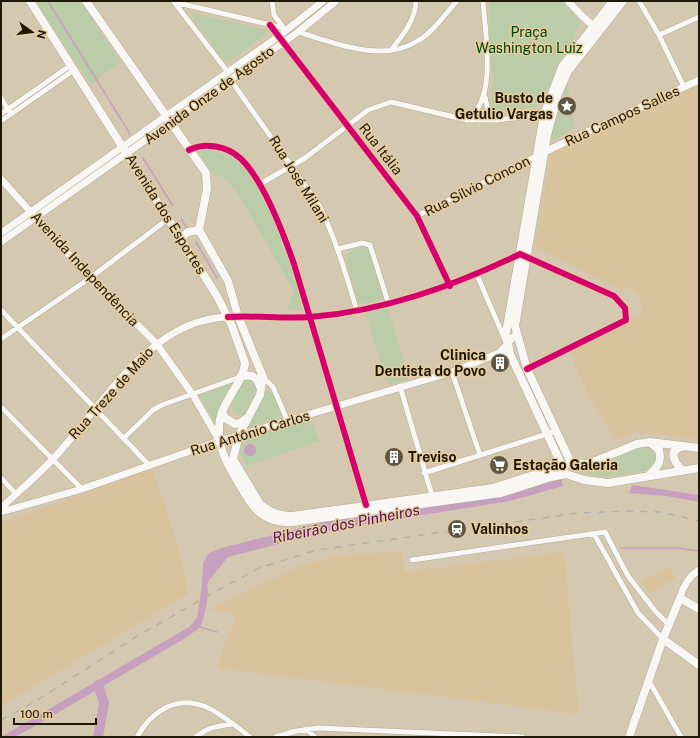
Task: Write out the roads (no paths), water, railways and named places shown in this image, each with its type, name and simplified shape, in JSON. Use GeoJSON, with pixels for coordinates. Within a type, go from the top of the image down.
{"type":"FeatureCollection","features":[{"type":"Feature","properties":{"kind":"main road","name":"Avenida dos Esportes"},"geometry":{"type":"LineString","coordinates":[[30,1],[217,296],[228,317],[243,355],[244,369],[222,412],[219,441]]}},
{"type":"Feature","properties":{"kind":"main road","name":"Avenida dos Esportes"},"geometry":{"type":"LineString","coordinates":[[86,1],[206,173],[208,181],[199,230],[228,281],[238,316],[263,377],[262,390],[239,435],[233,459],[260,504],[267,510],[282,516],[292,516],[366,505],[433,500]]}},
{"type":"Feature","properties":{"kind":"main road","name":"Avenida Onze de Agosto"},"geometry":{"type":"LineString","coordinates":[[1,242],[168,119],[230,79],[281,39],[286,28],[324,1]]}},
{"type":"Feature","properties":{"kind":"main road","name":"Avenida Onze de Agosto"},"geometry":{"type":"LineString","coordinates":[[168,119],[227,71],[281,39],[298,32],[336,1]]}},
{"type":"Feature","properties":{"kind":"main road"},"geometry":{"type":"LineString","coordinates":[[568,1],[596,28]]}},
{"type":"Feature","properties":{"kind":"main road"},"geometry":{"type":"LineString","coordinates":[[566,474],[510,354],[506,342],[508,324],[524,255],[550,122],[560,86],[568,70],[612,1]]}},
{"type":"Feature","properties":{"kind":"main road"},"geometry":{"type":"LineString","coordinates":[[572,464],[527,369],[515,326],[536,156],[544,115],[562,66],[596,28],[623,1]]}},
{"type":"Feature","properties":{"kind":"main road","name":"Rua Campos Salles"},"geometry":{"type":"LineString","coordinates":[[536,156],[699,80]]}},
{"type":"Feature","properties":{"kind":"main road","name":"Avenida Onze de Agosto"},"geometry":{"type":"LineString","coordinates":[[1,233],[31,211],[125,150]]}},
{"type":"Feature","properties":{"kind":"main road","name":"Avenida Independência"},"geometry":{"type":"LineString","coordinates":[[1,179],[90,278],[156,343],[193,395],[219,441]]}},
{"type":"Feature","properties":{"kind":"main road"},"geometry":{"type":"LineString","coordinates":[[180,239],[188,232],[199,230]]}},
{"type":"Feature","properties":{"kind":"main road","name":"Rua Treze de Maio"},"geometry":{"type":"LineString","coordinates":[[1,508],[52,460],[112,389],[156,343],[175,331],[189,325],[228,317]]}},
{"type":"Feature","properties":{"kind":"main road"},"geometry":{"type":"LineString","coordinates":[[499,328],[508,324]]}},
{"type":"Feature","properties":{"kind":"main road"},"geometry":{"type":"LineString","coordinates":[[499,352],[506,342],[516,334]]}},
{"type":"Feature","properties":{"kind":"main road"},"geometry":{"type":"LineString","coordinates":[[499,352],[510,354]]}},
{"type":"Feature","properties":{"kind":"main road","name":"Rua Antônio Carlos"},"geometry":{"type":"LineString","coordinates":[[1,512],[82,488],[148,464],[219,441],[288,422],[400,386],[452,372],[499,352]]}},
{"type":"Feature","properties":{"kind":"main road"},"geometry":{"type":"LineString","coordinates":[[240,377],[249,374],[253,375],[258,380],[262,390]]}},
{"type":"Feature","properties":{"kind":"main road"},"geometry":{"type":"LineString","coordinates":[[222,412],[225,418],[235,424],[240,423],[248,417]]}},
{"type":"Feature","properties":{"kind":"main road"},"geometry":{"type":"LineString","coordinates":[[219,441],[227,463],[248,499],[258,512],[278,521],[294,522],[433,500],[500,486],[561,466],[588,464],[628,446],[650,442],[699,448]]}},
{"type":"Feature","properties":{"kind":"main road"},"geometry":{"type":"LineString","coordinates":[[648,475],[657,468],[660,461],[659,450],[650,442]]}},
{"type":"Feature","properties":{"kind":"main road"},"geometry":{"type":"LineString","coordinates":[[682,447],[676,449],[673,456],[673,460],[682,470]]}},
{"type":"Feature","properties":{"kind":"main road"},"geometry":{"type":"LineString","coordinates":[[433,500],[501,493],[551,477],[566,474],[584,480],[602,483],[699,468]]}},
{"type":"Feature","properties":{"kind":"main road"},"geometry":{"type":"LineString","coordinates":[[18,492],[20,504],[24,506]]}},
{"type":"Feature","properties":{"kind":"main road"},"geometry":{"type":"LineString","coordinates":[[629,737],[682,589],[699,570]]}},
{"type":"Feature","properties":{"kind":"main road"},"geometry":{"type":"LineString","coordinates":[[680,598],[699,609]]}},
{"type":"Feature","properties":{"kind":"main road"},"geometry":{"type":"LineString","coordinates":[[664,639],[699,665]]}},
{"type":"Feature","properties":{"kind":"street"},"geometry":{"type":"LineString","coordinates":[[270,25],[274,15],[272,1]]}},
{"type":"Feature","properties":{"kind":"street"},"geometry":{"type":"LineString","coordinates":[[390,51],[409,26],[414,16],[416,1]]}},
{"type":"Feature","properties":{"kind":"street"},"geometry":{"type":"LineString","coordinates":[[298,32],[365,50],[390,51],[418,41],[457,1]]}},
{"type":"Feature","properties":{"kind":"street"},"geometry":{"type":"LineString","coordinates":[[467,120],[474,115],[484,96],[487,73],[483,1]]}},
{"type":"Feature","properties":{"kind":"street"},"geometry":{"type":"LineString","coordinates":[[639,1],[659,35],[684,87]]}},
{"type":"Feature","properties":{"kind":"street"},"geometry":{"type":"LineString","coordinates":[[174,2],[286,28]]}},
{"type":"Feature","properties":{"kind":"street"},"geometry":{"type":"LineString","coordinates":[[174,2],[227,71]]}},
{"type":"Feature","properties":{"kind":"street"},"geometry":{"type":"LineString","coordinates":[[274,15],[286,28]]}},
{"type":"Feature","properties":{"kind":"street"},"geometry":{"type":"LineString","coordinates":[[659,35],[699,17]]}},
{"type":"Feature","properties":{"kind":"street","name":"Rua Itália"},"geometry":{"type":"LineString","coordinates":[[270,25],[417,216],[450,286]]}},
{"type":"Feature","properties":{"kind":"street"},"geometry":{"type":"LineString","coordinates":[[1,121],[10,112],[73,68]]}},
{"type":"Feature","properties":{"kind":"street","name":"Rua José Milani"},"geometry":{"type":"LineString","coordinates":[[230,79],[293,166],[319,205],[338,249],[357,311]]}},
{"type":"Feature","properties":{"kind":"street"},"geometry":{"type":"LineString","coordinates":[[484,96],[490,120]]}},
{"type":"Feature","properties":{"kind":"street"},"geometry":{"type":"LineString","coordinates":[[1,98],[10,112]]}},
{"type":"Feature","properties":{"kind":"street"},"geometry":{"type":"LineString","coordinates":[[260,184],[305,158],[368,110],[392,102],[467,120],[490,120],[544,115]]}},
{"type":"Feature","properties":{"kind":"street"},"geometry":{"type":"LineString","coordinates":[[1,114],[10,112]]}},
{"type":"Feature","properties":{"kind":"street"},"geometry":{"type":"LineString","coordinates":[[189,150],[197,146],[205,145],[226,150],[240,158],[260,184],[285,235],[366,505]]}},
{"type":"Feature","properties":{"kind":"street","name":"Rua Sílvio Concon"},"geometry":{"type":"LineString","coordinates":[[417,216],[536,156]]}},
{"type":"Feature","properties":{"kind":"street"},"geometry":{"type":"LineString","coordinates":[[1,339],[90,278],[168,219]]}},
{"type":"Feature","properties":{"kind":"street"},"geometry":{"type":"LineString","coordinates":[[338,249],[362,243],[370,245],[389,305]]}},
{"type":"Feature","properties":{"kind":"street"},"geometry":{"type":"LineString","coordinates":[[524,255],[607,292],[621,302],[626,313],[626,320],[527,369]]}},
{"type":"Feature","properties":{"kind":"street","name":"Rua Treze de Maio"},"geometry":{"type":"LineString","coordinates":[[228,317],[310,317],[389,305],[450,286],[524,255]]}},
{"type":"Feature","properties":{"kind":"street"},"geometry":{"type":"LineString","coordinates":[[477,275],[506,342]]}},
{"type":"Feature","properties":{"kind":"street"},"geometry":{"type":"LineString","coordinates":[[1,310],[148,464]]}},
{"type":"Feature","properties":{"kind":"street"},"geometry":{"type":"LineString","coordinates":[[452,372],[480,455]]}},
{"type":"Feature","properties":{"kind":"street"},"geometry":{"type":"LineString","coordinates":[[124,438],[153,410],[162,405],[240,377]]}},
{"type":"Feature","properties":{"kind":"street"},"geometry":{"type":"LineString","coordinates":[[263,377],[273,387],[288,422]]}},
{"type":"Feature","properties":{"kind":"street"},"geometry":{"type":"LineString","coordinates":[[400,386],[433,500]]}},
{"type":"Feature","properties":{"kind":"street"},"geometry":{"type":"LineString","coordinates":[[1,407],[52,460],[82,488]]}},
{"type":"Feature","properties":{"kind":"street"},"geometry":{"type":"LineString","coordinates":[[424,473],[548,435],[556,431]]}},
{"type":"Feature","properties":{"kind":"street"},"geometry":{"type":"LineString","coordinates":[[1,478],[18,492]]}},
{"type":"Feature","properties":{"kind":"street"},"geometry":{"type":"LineString","coordinates":[[412,560],[603,532],[607,534],[628,576],[656,612],[669,625]]}},
{"type":"Feature","properties":{"kind":"street"},"geometry":{"type":"LineString","coordinates":[[594,534],[638,613],[664,639]]}},
{"type":"Feature","properties":{"kind":"street"},"geometry":{"type":"LineString","coordinates":[[648,681],[681,737]]}},
{"type":"Feature","properties":{"kind":"street"},"geometry":{"type":"LineString","coordinates":[[137,737],[144,725],[156,713],[180,702],[193,702],[208,707],[250,737]]}},
{"type":"Feature","properties":{"kind":"street"},"geometry":{"type":"LineString","coordinates":[[196,737],[204,730],[214,726],[233,724]]}},
{"type":"Feature","properties":{"kind":"street"},"geometry":{"type":"LineString","coordinates":[[276,737],[306,729],[324,728],[473,736],[523,737]]}},
{"type":"Feature","properties":{"kind":"street"},"geometry":{"type":"LineString","coordinates":[[306,729],[315,737]]}},
{"type":"Feature","properties":{"kind":"water"},"geometry":{"type":"Polygon","coordinates":[[[248,444],[252,444],[256,450],[252,456],[248,456],[244,452],[244,448],[248,444]]]}},
{"type":"Feature","properties":{"kind":"water","name":"Ribeirão dos Pinheiros"},"geometry":{"type":"Polygon","coordinates":[[[561,478],[563,486],[510,501],[335,529],[228,557],[209,580],[207,586],[208,595],[205,613],[200,627],[187,637],[30,729],[14,737],[1,737],[189,627],[197,618],[202,587],[203,563],[209,553],[221,548],[362,514],[488,497],[537,486],[561,478]]]}},
{"type":"Feature","properties":{"kind":"water"},"geometry":{"type":"Polygon","coordinates":[[[632,485],[699,495],[699,502],[667,496],[629,493],[632,485]]]}},
{"type":"Feature","properties":{"kind":"waterway"},"geometry":{"type":"LineString","coordinates":[[48,1],[130,134]]}},
{"type":"Feature","properties":{"kind":"waterway"},"geometry":{"type":"LineString","coordinates":[[143,158],[173,206]]}},
{"type":"Feature","properties":{"kind":"waterway"},"geometry":{"type":"LineString","coordinates":[[181,219],[187,228]]}},
{"type":"Feature","properties":{"kind":"waterway"},"geometry":{"type":"LineString","coordinates":[[196,242],[217,278]]}},
{"type":"Feature","properties":{"kind":"waterway"},"geometry":{"type":"LineString","coordinates":[[620,548],[677,548],[699,551]]}},
{"type":"Feature","properties":{"kind":"waterway"},"geometry":{"type":"LineString","coordinates":[[200,627],[217,632]]}},
{"type":"Feature","properties":{"kind":"waterway"},"geometry":{"type":"LineString","coordinates":[[98,685],[104,703],[98,737]]}},
{"type":"Feature","properties":{"kind":"railway"},"geometry":{"type":"LineString","coordinates":[[1,720],[36,701],[134,638],[259,568],[317,550],[578,513],[628,511],[660,512],[699,521]]}},
{"type":"Feature","properties":{"kind":"place","name":"Busto de Getulio Vargas"},"geometry":{"type":"Point","coordinates":[567,106]}},
{"type":"Feature","properties":{"kind":"place","name":"Clinica Dentista do Povo"},"geometry":{"type":"Point","coordinates":[500,363]}},
{"type":"Feature","properties":{"kind":"place","name":"Treviso"},"geometry":{"type":"Point","coordinates":[394,457]}},
{"type":"Feature","properties":{"kind":"place","name":"Estação Galeria"},"geometry":{"type":"Point","coordinates":[499,465]}},
{"type":"Feature","properties":{"kind":"place","name":"Valinhos"},"geometry":{"type":"Point","coordinates":[457,529]}},
{"type":"Feature","properties":{"kind":"park label","name":"Praça Washington Luiz"},"geometry":{"type":"Point","coordinates":[529,40]}}]}
